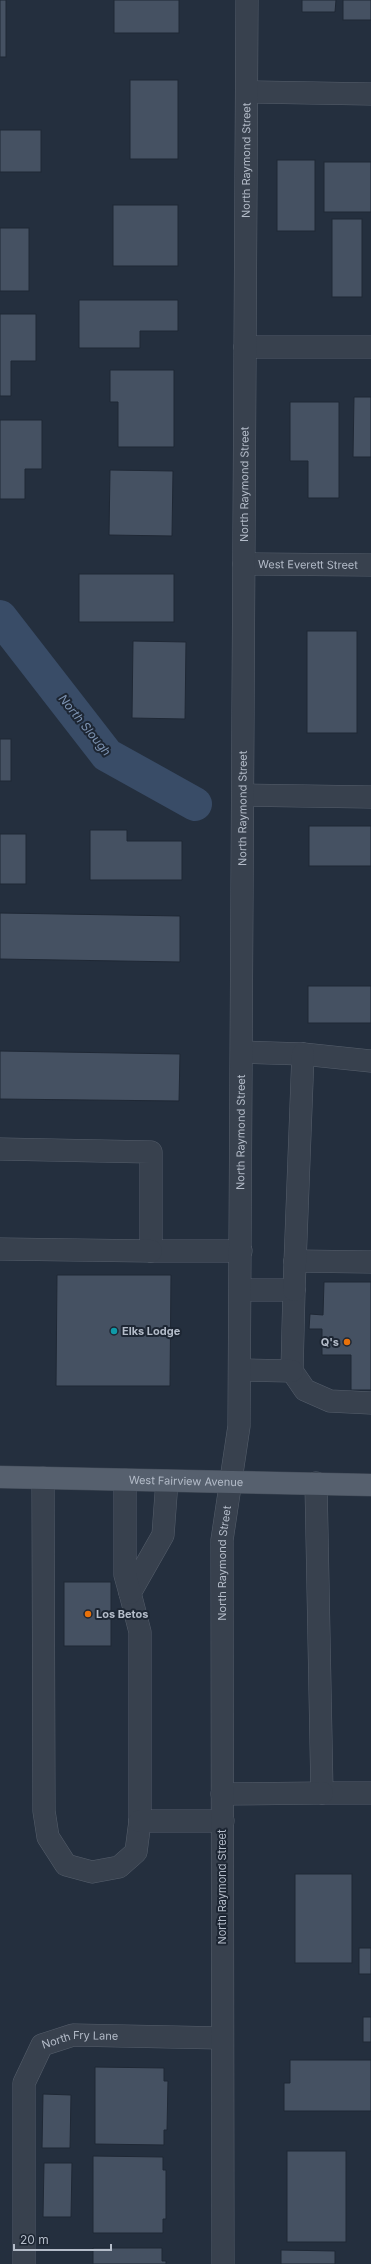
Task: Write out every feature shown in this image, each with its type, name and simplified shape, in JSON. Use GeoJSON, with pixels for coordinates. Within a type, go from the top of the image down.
{"type":"FeatureCollection","features":[{"type":"Feature","properties":{"kind":"main road","name":"West Fairview Avenue"},"geometry":{"type":"LineString","coordinates":[[0,1477],[371,1485]]}},
{"type":"Feature","properties":{"kind":"street","name":"North Raymond Street"},"geometry":{"type":"LineString","coordinates":[[223,2264],[222,1540],[240,1426],[247,0]]}},
{"type":"Feature","properties":{"kind":"street"},"geometry":{"type":"LineString","coordinates":[[246,92],[371,94]]}},
{"type":"Feature","properties":{"kind":"street"},"geometry":{"type":"LineString","coordinates":[[245,347],[371,347]]}},
{"type":"Feature","properties":{"kind":"street","name":"West Everett Street"},"geometry":{"type":"LineString","coordinates":[[244,564],[371,565]]}},
{"type":"Feature","properties":{"kind":"street"},"geometry":{"type":"LineString","coordinates":[[243,795],[371,797]]}},
{"type":"Feature","properties":{"kind":"street"},"geometry":{"type":"LineString","coordinates":[[242,1052],[303,1054],[371,1061]]}},
{"type":"Feature","properties":{"kind":"street"},"geometry":{"type":"LineString","coordinates":[[303,1054],[292,1371],[305,1390],[330,1401],[371,1403]]}},
{"type":"Feature","properties":{"kind":"street"},"geometry":{"type":"LineString","coordinates":[[0,1149],[151,1152],[151,1251]]}},
{"type":"Feature","properties":{"kind":"street"},"geometry":{"type":"LineString","coordinates":[[0,1249],[241,1251]]}},
{"type":"Feature","properties":{"kind":"street"},"geometry":{"type":"LineString","coordinates":[[295,1261],[371,1262]]}},
{"type":"Feature","properties":{"kind":"street"},"geometry":{"type":"LineString","coordinates":[[241,1290],[294,1290]]}},
{"type":"Feature","properties":{"kind":"street"},"geometry":{"type":"LineString","coordinates":[[240,1370],[292,1371]]}},
{"type":"Feature","properties":{"kind":"street"},"geometry":{"type":"LineString","coordinates":[[43,1478],[44,1811],[48,1837],[66,1865],[92,1872],[119,1867],[136,1852],[140,1821],[140,1632],[125,1575],[125,1480]]}},
{"type":"Feature","properties":{"kind":"street"},"geometry":{"type":"LineString","coordinates":[[130,1594],[164,1535],[167,1481]]}},
{"type":"Feature","properties":{"kind":"street"},"geometry":{"type":"LineString","coordinates":[[316,1484],[322,1793]]}},
{"type":"Feature","properties":{"kind":"street"},"geometry":{"type":"LineString","coordinates":[[222,1794],[371,1793]]}},
{"type":"Feature","properties":{"kind":"street"},"geometry":{"type":"LineString","coordinates":[[140,1821],[223,1821]]}},
{"type":"Feature","properties":{"kind":"street","name":"North Fry Lane"},"geometry":{"type":"LineString","coordinates":[[24,2264],[24,2084],[42,2045],[73,2035],[222,2038]]}},
{"type":"Feature","properties":{"kind":"building"},"geometry":{"type":"Polygon","coordinates":[[[0,0],[6,0],[6,57],[0,57],[0,0]]]}},
{"type":"Feature","properties":{"kind":"building"},"geometry":{"type":"Polygon","coordinates":[[[114,0],[179,0],[179,33],[114,33],[114,0]]]}},
{"type":"Feature","properties":{"kind":"building"},"geometry":{"type":"Polygon","coordinates":[[[302,0],[336,0],[335,12],[302,12],[302,0]]]}},
{"type":"Feature","properties":{"kind":"building"},"geometry":{"type":"Polygon","coordinates":[[[343,0],[371,0],[371,20],[343,20],[343,0]]]}},
{"type":"Feature","properties":{"kind":"building"},"geometry":{"type":"Polygon","coordinates":[[[130,80],[178,80],[178,159],[130,159],[130,80]]]}},
{"type":"Feature","properties":{"kind":"building"},"geometry":{"type":"Polygon","coordinates":[[[0,130],[41,130],[41,172],[0,172],[0,130]]]}},
{"type":"Feature","properties":{"kind":"building"},"geometry":{"type":"Polygon","coordinates":[[[277,160],[315,160],[315,231],[277,231],[277,160]]]}},
{"type":"Feature","properties":{"kind":"building"},"geometry":{"type":"Polygon","coordinates":[[[324,162],[371,162],[371,212],[324,212],[324,162]]]}},
{"type":"Feature","properties":{"kind":"building"},"geometry":{"type":"Polygon","coordinates":[[[113,205],[178,205],[178,266],[113,266],[113,205]]]}},
{"type":"Feature","properties":{"kind":"building"},"geometry":{"type":"Polygon","coordinates":[[[332,219],[362,219],[362,297],[332,297],[332,219]]]}},
{"type":"Feature","properties":{"kind":"building"},"geometry":{"type":"Polygon","coordinates":[[[0,228],[29,228],[29,291],[0,291],[0,228]]]}},
{"type":"Feature","properties":{"kind":"building"},"geometry":{"type":"Polygon","coordinates":[[[79,300],[178,300],[178,331],[140,331],[140,348],[79,348],[79,300]]]}},
{"type":"Feature","properties":{"kind":"building"},"geometry":{"type":"Polygon","coordinates":[[[0,314],[36,314],[36,361],[11,361],[11,396],[0,396],[0,314]]]}},
{"type":"Feature","properties":{"kind":"building"},"geometry":{"type":"Polygon","coordinates":[[[110,370],[174,370],[174,447],[118,447],[118,402],[110,402],[110,370]]]}},
{"type":"Feature","properties":{"kind":"building"},"geometry":{"type":"Polygon","coordinates":[[[354,397],[371,397],[371,457],[353,457],[354,397]]]}},
{"type":"Feature","properties":{"kind":"building"},"geometry":{"type":"Polygon","coordinates":[[[290,402],[339,402],[339,498],[308,498],[308,461],[290,461],[290,402]]]}},
{"type":"Feature","properties":{"kind":"building"},"geometry":{"type":"Polygon","coordinates":[[[0,420],[42,420],[42,469],[25,469],[25,499],[0,499],[0,420]]]}},
{"type":"Feature","properties":{"kind":"building"},"geometry":{"type":"Polygon","coordinates":[[[110,470],[173,471],[172,536],[109,535],[110,470]]]}},
{"type":"Feature","properties":{"kind":"building"},"geometry":{"type":"Polygon","coordinates":[[[79,574],[174,574],[174,622],[79,622],[79,574]]]}},
{"type":"Feature","properties":{"kind":"building"},"geometry":{"type":"Polygon","coordinates":[[[307,631],[357,631],[357,733],[307,733],[307,631]]]}},
{"type":"Feature","properties":{"kind":"building"},"geometry":{"type":"Polygon","coordinates":[[[133,641],[186,642],[185,719],[132,718],[133,641]]]}},
{"type":"Feature","properties":{"kind":"building"},"geometry":{"type":"Polygon","coordinates":[[[0,739],[11,739],[11,781],[0,781],[0,739]]]}},
{"type":"Feature","properties":{"kind":"building"},"geometry":{"type":"Polygon","coordinates":[[[309,826],[371,826],[371,866],[309,866],[309,826]]]}},
{"type":"Feature","properties":{"kind":"building"},"geometry":{"type":"Polygon","coordinates":[[[90,830],[127,830],[127,841],[182,841],[182,880],[90,880],[90,830]]]}},
{"type":"Feature","properties":{"kind":"building"},"geometry":{"type":"Polygon","coordinates":[[[0,834],[26,834],[26,884],[0,884],[0,834]]]}},
{"type":"Feature","properties":{"kind":"building"},"geometry":{"type":"Polygon","coordinates":[[[0,913],[180,916],[180,962],[0,959],[0,913]]]}},
{"type":"Feature","properties":{"kind":"building"},"geometry":{"type":"Polygon","coordinates":[[[308,986],[371,986],[371,1023],[308,1023],[308,986]]]}},
{"type":"Feature","properties":{"kind":"building"},"geometry":{"type":"Polygon","coordinates":[[[0,1051],[180,1054],[179,1101],[0,1099],[0,1051]]]}},
{"type":"Feature","properties":{"kind":"building","name":"Elks Lodge"},"geometry":{"type":"Polygon","coordinates":[[[57,1275],[171,1275],[170,1386],[56,1386],[57,1275]]]}},
{"type":"Feature","properties":{"kind":"building","name":"Q's"},"geometry":{"type":"Polygon","coordinates":[[[324,1282],[371,1282],[371,1390],[351,1390],[351,1355],[322,1355],[322,1329],[309,1329],[310,1314],[323,1315],[324,1282]]]}},
{"type":"Feature","properties":{"kind":"building","name":"Los Betos"},"geometry":{"type":"Polygon","coordinates":[[[64,1582],[111,1582],[111,1646],[64,1646],[64,1582]]]}},
{"type":"Feature","properties":{"kind":"building"},"geometry":{"type":"Polygon","coordinates":[[[295,1874],[352,1874],[352,1963],[295,1963],[295,1874]]]}},
{"type":"Feature","properties":{"kind":"building"},"geometry":{"type":"Polygon","coordinates":[[[359,1948],[371,1948],[371,1974],[359,1974],[359,1948]]]}},
{"type":"Feature","properties":{"kind":"building"},"geometry":{"type":"Polygon","coordinates":[[[363,2017],[371,2017],[371,2042],[363,2042],[363,2017]]]}},
{"type":"Feature","properties":{"kind":"building"},"geometry":{"type":"Polygon","coordinates":[[[290,2060],[371,2060],[371,2111],[284,2111],[284,2083],[290,2083],[290,2060]]]}},
{"type":"Feature","properties":{"kind":"building"},"geometry":{"type":"Polygon","coordinates":[[[95,2067],[164,2068],[164,2081],[168,2081],[167,2130],[164,2130],[164,2145],[95,2144],[95,2067]]]}},
{"type":"Feature","properties":{"kind":"building"},"geometry":{"type":"Polygon","coordinates":[[[43,2094],[71,2095],[70,2148],[42,2148],[43,2094]]]}},
{"type":"Feature","properties":{"kind":"building"},"geometry":{"type":"Polygon","coordinates":[[[287,2151],[346,2151],[346,2242],[287,2242],[287,2151]]]}},
{"type":"Feature","properties":{"kind":"building"},"geometry":{"type":"Polygon","coordinates":[[[93,2156],[163,2157],[163,2170],[166,2170],[166,2219],[163,2219],[163,2233],[93,2233],[93,2156]]]}},
{"type":"Feature","properties":{"kind":"building"},"geometry":{"type":"Polygon","coordinates":[[[44,2163],[72,2163],[71,2217],[43,2217],[44,2163]]]}},
{"type":"Feature","properties":{"kind":"building"},"geometry":{"type":"Polygon","coordinates":[[[93,2248],[162,2248],[162,2261],[166,2261],[166,2264],[93,2264],[93,2248]]]}},
{"type":"Feature","properties":{"kind":"building"},"geometry":{"type":"Polygon","coordinates":[[[281,2250],[335,2251],[335,2264],[281,2264],[281,2250]]]}},
{"type":"Feature","properties":{"kind":"waterway","name":"North Slough"},"geometry":{"type":"LineString","coordinates":[[0,617],[107,755],[195,804]]}},
{"type":"Feature","properties":{"kind":"place","name":"Elks Lodge"},"geometry":{"type":"Point","coordinates":[114,1331]}},
{"type":"Feature","properties":{"kind":"place","name":"Q's"},"geometry":{"type":"Point","coordinates":[347,1342]}},
{"type":"Feature","properties":{"kind":"place","name":"Los Betos"},"geometry":{"type":"Point","coordinates":[88,1614]}}]}
